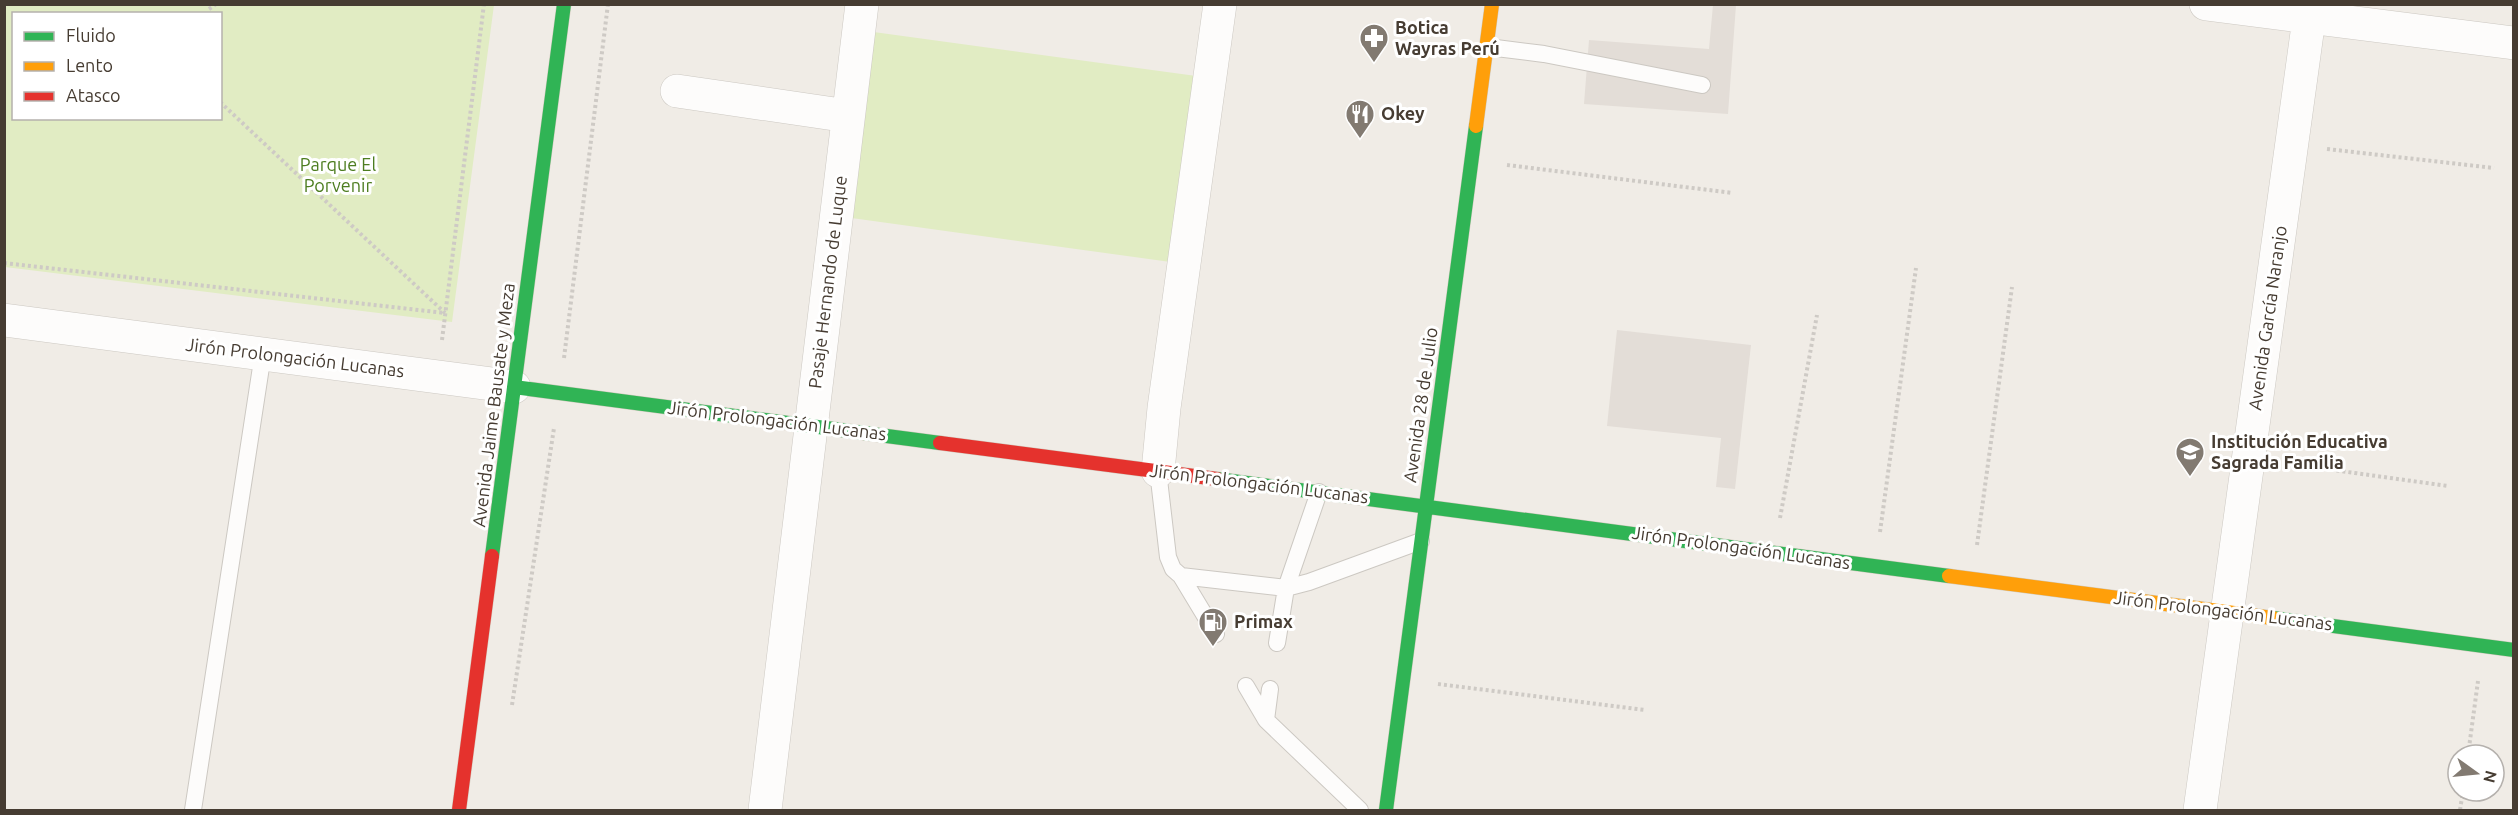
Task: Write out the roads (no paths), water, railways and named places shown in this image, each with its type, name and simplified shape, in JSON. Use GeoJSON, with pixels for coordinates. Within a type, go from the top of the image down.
{"type":"FeatureCollection","features":[{"type":"Feature","properties":{"kind":"street","name":"Avenida Jaime Bausate y Meza"},"geometry":{"type":"LineString","coordinates":[[459,810],[564,4]]}},
{"type":"Feature","properties":{"kind":"street","name":"Pasaje Hernando de Luque"},"geometry":{"type":"LineString","coordinates":[[765,810],[862,4]]}},
{"type":"Feature","properties":{"kind":"street"},"geometry":{"type":"LineString","coordinates":[[1158,471],[1164,408],[1220,4]]}},
{"type":"Feature","properties":{"kind":"street","name":"Avenida 28 de Julio"},"geometry":{"type":"LineString","coordinates":[[1386,810],[1492,4]]}},
{"type":"Feature","properties":{"kind":"street"},"geometry":{"type":"LineString","coordinates":[[2206,4],[2310,11],[2514,43]]}},
{"type":"Feature","properties":{"kind":"street","name":"Avenida García Naranjo"},"geometry":{"type":"LineString","coordinates":[[2200,810],[2310,11]]}},
{"type":"Feature","properties":{"kind":"street"},"geometry":{"type":"LineString","coordinates":[[677,91],[848,116]]}},
{"type":"Feature","properties":{"kind":"street","name":"Jirón Prolongación Lucanas"},"geometry":{"type":"LineString","coordinates":[[4,320],[2514,650]]}},
{"type":"Feature","properties":{"kind":"lane"},"geometry":{"type":"LineString","coordinates":[[1488,47],[1544,54],[1702,85]]}},
{"type":"Feature","properties":{"kind":"lane"},"geometry":{"type":"LineString","coordinates":[[193,810],[262,354]]}},
{"type":"Feature","properties":{"kind":"lane"},"geometry":{"type":"LineString","coordinates":[[1158,471],[1168,557],[1173,569],[1181,576],[1216,634]]}},
{"type":"Feature","properties":{"kind":"lane"},"geometry":{"type":"LineString","coordinates":[[1277,643],[1286,588],[1319,492]]}},
{"type":"Feature","properties":{"kind":"lane"},"geometry":{"type":"LineString","coordinates":[[1181,576],[1286,588],[1310,582],[1421,541]]}},
{"type":"Feature","properties":{"kind":"lane"},"geometry":{"type":"LineString","coordinates":[[1246,686],[1266,720],[1360,810]]}},
{"type":"Feature","properties":{"kind":"lane"},"geometry":{"type":"LineString","coordinates":[[1266,720],[1270,689]]}},
{"type":"Feature","properties":{"kind":"place","name":"Botica Wayras Perú"},"geometry":{"type":"Point","coordinates":[1374,64]}},
{"type":"Feature","properties":{"kind":"place","name":"Okey"},"geometry":{"type":"Point","coordinates":[1360,140]}},
{"type":"Feature","properties":{"kind":"place","name":"Institución Educativa Sagrada Familia"},"geometry":{"type":"Point","coordinates":[2190,478]}},
{"type":"Feature","properties":{"kind":"place","name":"Primax"},"geometry":{"type":"Point","coordinates":[1213,648]}},
{"type":"Feature","properties":{"kind":"park label","name":"Parque El Porvenir"},"geometry":{"type":"Point","coordinates":[338,175]}}]}
